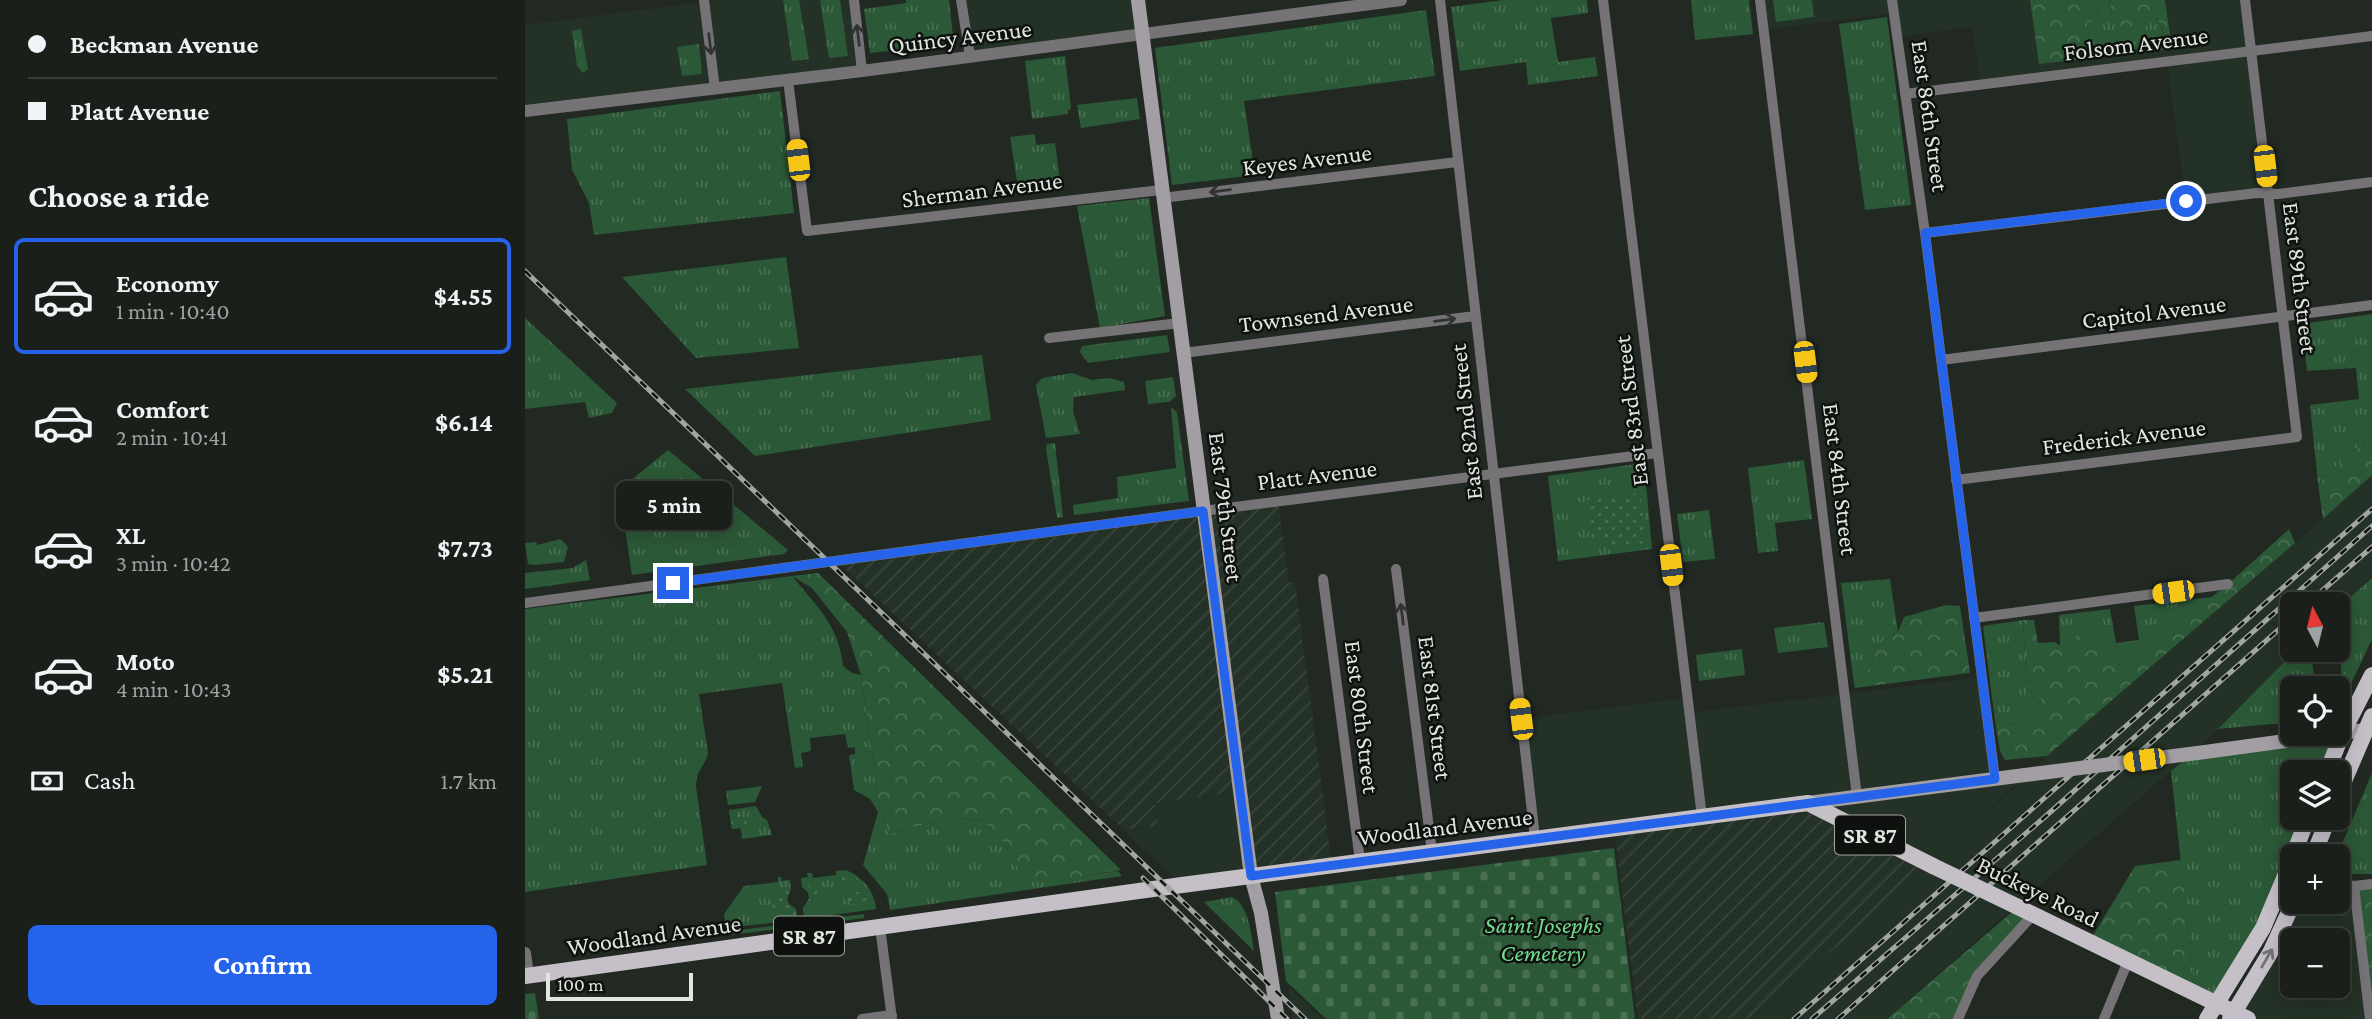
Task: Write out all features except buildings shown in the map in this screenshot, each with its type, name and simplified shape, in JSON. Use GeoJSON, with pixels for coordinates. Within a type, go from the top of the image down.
{"type":"FeatureCollection","features":[{"type":"Feature","properties":{"kind":"main road","name":"East 79th Street"},"geometry":{"type":"LineString","coordinates":[[1138,0],[1251,876],[1261,912],[1278,1019]]}},
{"type":"Feature","properties":{"kind":"main road"},"geometry":{"type":"LineString","coordinates":[[2350,718],[2372,675]]}},
{"type":"Feature","properties":{"kind":"main road","name":"Woodland Avenue"},"geometry":{"type":"LineString","coordinates":[[2350,731],[2370,725]]}},
{"type":"Feature","properties":{"kind":"main road"},"geometry":{"type":"LineString","coordinates":[[2350,769],[2370,725]]}},
{"type":"Feature","properties":{"kind":"main road","name":"Woodland Avenue"},"geometry":{"type":"LineString","coordinates":[[527,975],[1360,861],[2280,742]]}},
{"type":"Feature","properties":{"kind":"main road","name":"Buckeye Road"},"geometry":{"type":"LineString","coordinates":[[1808,803],[2217,1004],[2237,1017]]}},
{"type":"Feature","properties":{"kind":"main road"},"geometry":{"type":"LineString","coordinates":[[2207,1019],[2263,928],[2280,887]]}},
{"type":"Feature","properties":{"kind":"main road"},"geometry":{"type":"LineString","coordinates":[[2237,1017],[2288,914]]}},
{"type":"Feature","properties":{"kind":"street"},"geometry":{"type":"LineString","coordinates":[[704,0],[715,89]]}},
{"type":"Feature","properties":{"kind":"street"},"geometry":{"type":"LineString","coordinates":[[854,0],[862,71]]}},
{"type":"Feature","properties":{"kind":"street"},"geometry":{"type":"LineString","coordinates":[[961,0],[970,56]]}},
{"type":"Feature","properties":{"kind":"street","name":"Quincy Avenue"},"geometry":{"type":"LineString","coordinates":[[525,111],[862,71],[1401,0]]}},
{"type":"Feature","properties":{"kind":"street","name":"East 82nd Street"},"geometry":{"type":"LineString","coordinates":[[1440,0],[1535,838]]}},
{"type":"Feature","properties":{"kind":"street","name":"East 83rd Street"},"geometry":{"type":"LineString","coordinates":[[1603,0],[1702,817]]}},
{"type":"Feature","properties":{"kind":"street","name":"East 84th Street"},"geometry":{"type":"LineString","coordinates":[[1760,0],[1857,797]]}},
{"type":"Feature","properties":{"kind":"street","name":"East 86th Street"},"geometry":{"type":"LineString","coordinates":[[1892,0],[1925,233],[1995,779]]}},
{"type":"Feature","properties":{"kind":"street","name":"East 89th Street"},"geometry":{"type":"LineString","coordinates":[[2245,0],[2297,436]]}},
{"type":"Feature","properties":{"kind":"street","name":"Folsom Avenue"},"geometry":{"type":"LineString","coordinates":[[1905,94],[2372,36]]}},
{"type":"Feature","properties":{"kind":"street","name":"Sherman Avenue"},"geometry":{"type":"LineString","coordinates":[[788,80],[807,231],[1162,194]]}},
{"type":"Feature","properties":{"kind":"street","name":"Keyes Avenue"},"geometry":{"type":"LineString","coordinates":[[1162,194],[1457,162]]}},
{"type":"Feature","properties":{"kind":"street"},"geometry":{"type":"LineString","coordinates":[[1925,233],[2257,192],[2280,194],[2372,182]]}},
{"type":"Feature","properties":{"kind":"street","name":"Capitol Avenue"},"geometry":{"type":"LineString","coordinates":[[1941,360],[2372,305]]}},
{"type":"Feature","properties":{"kind":"street","name":"Townsend Avenue"},"geometry":{"type":"LineString","coordinates":[[1183,353],[1475,316]]}},
{"type":"Feature","properties":{"kind":"street"},"geometry":{"type":"LineString","coordinates":[[1049,338],[1180,323]]}},
{"type":"Feature","properties":{"kind":"street","name":"Frederick Avenue"},"geometry":{"type":"LineString","coordinates":[[1956,480],[2297,436]]}},
{"type":"Feature","properties":{"kind":"street","name":"Platt Avenue"},"geometry":{"type":"LineString","coordinates":[[525,603],[1203,511],[1657,453]]}},
{"type":"Feature","properties":{"kind":"street","name":"East 81st Street"},"geometry":{"type":"LineString","coordinates":[[1396,569],[1432,852]]}},
{"type":"Feature","properties":{"kind":"street","name":"East 80th Street"},"geometry":{"type":"LineString","coordinates":[[1323,579],[1360,861]]}},
{"type":"Feature","properties":{"kind":"street"},"geometry":{"type":"LineString","coordinates":[[1974,618],[2228,584]]}},
{"type":"Feature","properties":{"kind":"street"},"geometry":{"type":"LineString","coordinates":[[2350,885],[2372,884]]}},
{"type":"Feature","properties":{"kind":"street"},"geometry":{"type":"LineString","coordinates":[[2354,886],[2370,1019]]}},
{"type":"Feature","properties":{"kind":"street"},"geometry":{"type":"LineString","coordinates":[[1958,1019],[1977,976],[2026,911]]}},
{"type":"Feature","properties":{"kind":"street"},"geometry":{"type":"LineString","coordinates":[[862,1019],[892,1017],[880,927]]}},
{"type":"Feature","properties":{"kind":"street"},"geometry":{"type":"LineString","coordinates":[[525,953],[527,975]]}},
{"type":"Feature","properties":{"kind":"street"},"geometry":{"type":"LineString","coordinates":[[2104,1019],[2128,961]]}},
{"type":"Feature","properties":{"kind":"shaded area"},"geometry":{"type":"Polygon","coordinates":[[[720,0],[854,0],[862,71],[525,111],[525,25],[720,0]]]}},
{"type":"Feature","properties":{"kind":"shaded area"},"geometry":{"type":"Polygon","coordinates":[[[961,0],[1138,0],[1142,34],[970,56],[961,0]]]}},
{"type":"Feature","properties":{"kind":"shaded area"},"geometry":{"type":"Polygon","coordinates":[[[1760,0],[2245,0],[2268,193],[2186,201],[2167,62],[1981,85],[1972,27],[1897,37],[1894,13],[1764,30],[1760,0]]]}},
{"type":"Feature","properties":{"kind":"shaded area"},"geometry":{"type":"Polygon","coordinates":[[[2372,475],[2372,577],[2350,597],[2350,592],[2280,592],[2280,662],[2284,662],[2214,733],[1886,1019],[1750,1019],[1760,1012],[1808,803],[1535,838],[1521,719],[1687,698],[1690,713],[1981,677],[1995,779],[2025,775],[1960,841],[2047,756],[2372,475]]]}},
{"type":"Feature","properties":{"kind":"shaded area"},"geometry":{"type":"Polygon","coordinates":[[[1278,501],[1289,582],[1295,582],[1332,865],[1251,876],[1240,792],[1155,803],[1158,826],[1124,830],[836,560],[1278,501]]]}},
{"type":"Feature","properties":{"kind":"shaded area"},"geometry":{"type":"Polygon","coordinates":[[[1240,792],[1251,876],[1182,885],[1124,831],[1158,826],[1155,803],[1240,792]]]}},
{"type":"Feature","properties":{"kind":"shaded area"},"geometry":{"type":"Polygon","coordinates":[[[1808,803],[1933,866],[1750,1019],[1638,1019],[1614,828],[1808,803]]]}},
{"type":"Feature","properties":{"kind":"shaded area"},"geometry":{"type":"Polygon","coordinates":[[[2350,885],[2354,886],[2370,1019],[2230,1019],[2287,914],[2350,914],[2350,885]]]}},
{"type":"Feature","properties":{"kind":"shaded area"},"geometry":{"type":"Polygon","coordinates":[[[1288,986],[1323,1019],[1293,1019],[1288,986]]]}},
{"type":"Feature","properties":{"kind":"green space"},"geometry":{"type":"Polygon","coordinates":[[[783,0],[799,0],[809,59],[792,61],[783,0]]]}},
{"type":"Feature","properties":{"kind":"green space"},"geometry":{"type":"Polygon","coordinates":[[[820,0],[840,0],[848,56],[829,58],[820,0]]]}},
{"type":"Feature","properties":{"kind":"green space"},"geometry":{"type":"Polygon","coordinates":[[[906,0],[949,0],[954,44],[870,53],[864,9],[906,3],[906,0]]]}},
{"type":"Feature","properties":{"kind":"green space"},"geometry":{"type":"Polygon","coordinates":[[[1503,0],[1587,0],[1588,13],[1551,18],[1558,62],[1595,57],[1598,76],[1528,85],[1526,62],[1460,71],[1451,7],[1503,0]]]}},
{"type":"Feature","properties":{"kind":"green space"},"geometry":{"type":"Polygon","coordinates":[[[1691,0],[1749,0],[1753,34],[1695,40],[1691,0]]]}},
{"type":"Feature","properties":{"kind":"green space"},"geometry":{"type":"Polygon","coordinates":[[[1773,0],[1812,0],[1814,17],[1776,22],[1773,0]]]}},
{"type":"Feature","properties":{"kind":"green space"},"geometry":{"type":"Polygon","coordinates":[[[2030,0],[2095,0],[2098,19],[2087,23],[2093,58],[2039,64],[2030,0]]]}},
{"type":"Feature","properties":{"kind":"green space"},"geometry":{"type":"Polygon","coordinates":[[[2095,0],[2110,0],[2112,15],[2156,18],[2172,49],[2093,58],[2087,22],[2098,19],[2095,0]]]}},
{"type":"Feature","properties":{"kind":"green space"},"geometry":{"type":"Polygon","coordinates":[[[2110,0],[2165,0],[2172,49],[2157,19],[2143,28],[2120,26],[2112,15],[2110,0]]]}},
{"type":"Feature","properties":{"kind":"green space"},"geometry":{"type":"Polygon","coordinates":[[[1426,10],[1435,76],[1244,101],[1255,175],[1172,185],[1155,48],[1426,10]]]}},
{"type":"Feature","properties":{"kind":"green space"},"geometry":{"type":"Polygon","coordinates":[[[1887,17],[1911,205],[1865,210],[1839,24],[1887,17]]]}},
{"type":"Feature","properties":{"kind":"green space"},"geometry":{"type":"Polygon","coordinates":[[[581,29],[588,69],[583,73],[577,66],[572,31],[581,29]]]}},
{"type":"Feature","properties":{"kind":"green space"},"geometry":{"type":"Polygon","coordinates":[[[699,44],[702,74],[682,76],[677,47],[699,44]]]}},
{"type":"Feature","properties":{"kind":"green space"},"geometry":{"type":"Polygon","coordinates":[[[1065,56],[1071,109],[1068,114],[1032,119],[1025,61],[1065,56]]]}},
{"type":"Feature","properties":{"kind":"green space"},"geometry":{"type":"Polygon","coordinates":[[[780,91],[794,213],[594,235],[589,203],[572,170],[567,119],[780,91]]]}},
{"type":"Feature","properties":{"kind":"green space"},"geometry":{"type":"Polygon","coordinates":[[[1137,98],[1140,119],[1081,128],[1077,105],[1137,98]]]}},
{"type":"Feature","properties":{"kind":"green space"},"geometry":{"type":"Polygon","coordinates":[[[1035,134],[1036,145],[1055,143],[1061,189],[1019,194],[1010,137],[1035,134]]]}},
{"type":"Feature","properties":{"kind":"green space"},"geometry":{"type":"Polygon","coordinates":[[[1149,198],[1165,316],[1100,328],[1077,206],[1149,198]]]}},
{"type":"Feature","properties":{"kind":"green space"},"geometry":{"type":"Polygon","coordinates":[[[786,257],[799,348],[696,358],[622,277],[786,257]]]}},
{"type":"Feature","properties":{"kind":"green space"},"geometry":{"type":"Polygon","coordinates":[[[2372,314],[2372,434],[2318,483],[2310,405],[2359,399],[2356,368],[2307,371],[2302,324],[2372,314]]]}},
{"type":"Feature","properties":{"kind":"green space"},"geometry":{"type":"Polygon","coordinates":[[[525,318],[617,403],[612,413],[589,418],[585,402],[525,409],[525,318]]]}},
{"type":"Feature","properties":{"kind":"green space"},"geometry":{"type":"Polygon","coordinates":[[[1167,335],[1170,352],[1088,363],[1080,352],[1082,346],[1167,335]]]}},
{"type":"Feature","properties":{"kind":"green space"},"geometry":{"type":"Polygon","coordinates":[[[982,355],[991,420],[755,456],[685,389],[982,355]]]}},
{"type":"Feature","properties":{"kind":"green space"},"geometry":{"type":"Polygon","coordinates":[[[1072,373],[1092,380],[1110,378],[1124,382],[1125,390],[1074,397],[1073,411],[1080,434],[1046,438],[1036,385],[1042,378],[1072,373]]]}},
{"type":"Feature","properties":{"kind":"green space"},"geometry":{"type":"Polygon","coordinates":[[[1173,377],[1176,396],[1169,402],[1148,404],[1145,381],[1173,377]]]}},
{"type":"Feature","properties":{"kind":"green space"},"geometry":{"type":"Polygon","coordinates":[[[1171,407],[1177,412],[1189,501],[1074,515],[1073,505],[1118,498],[1117,477],[1176,468],[1171,407]]]}},
{"type":"Feature","properties":{"kind":"green space"},"geometry":{"type":"Polygon","coordinates":[[[2372,434],[2372,475],[2323,519],[2318,483],[2372,434]]]}},
{"type":"Feature","properties":{"kind":"green space"},"geometry":{"type":"Polygon","coordinates":[[[1055,443],[1063,517],[1057,518],[1046,449],[1047,444],[1055,443]]]}},
{"type":"Feature","properties":{"kind":"green space"},"geometry":{"type":"Polygon","coordinates":[[[668,450],[788,550],[784,554],[632,575],[619,490],[668,450]]]}},
{"type":"Feature","properties":{"kind":"green space"},"geometry":{"type":"Polygon","coordinates":[[[1804,460],[1812,519],[1775,523],[1778,551],[1758,553],[1748,468],[1804,460]]]}},
{"type":"Feature","properties":{"kind":"green space"},"geometry":{"type":"Polygon","coordinates":[[[1644,463],[1652,549],[1558,561],[1548,476],[1644,463]]]}},
{"type":"Feature","properties":{"kind":"green space"},"geometry":{"type":"Polygon","coordinates":[[[1640,493],[1647,543],[1606,547],[1604,537],[1592,538],[1587,500],[1640,493]]]}},
{"type":"Feature","properties":{"kind":"green space"},"geometry":{"type":"Polygon","coordinates":[[[1709,510],[1715,559],[1683,562],[1677,514],[1709,510]]]}},
{"type":"Feature","properties":{"kind":"green space"},"geometry":{"type":"Polygon","coordinates":[[[2289,529],[2295,543],[2047,756],[2005,760],[2000,751],[1995,721],[2010,725],[2026,721],[2042,699],[2027,695],[2023,620],[2034,620],[2038,643],[2055,642],[2060,646],[2083,632],[2095,630],[2122,668],[2228,584],[2289,529]]]}},
{"type":"Feature","properties":{"kind":"green space"},"geometry":{"type":"Polygon","coordinates":[[[561,539],[568,547],[564,562],[528,564],[525,543],[536,542],[537,545],[561,539]]]}},
{"type":"Feature","properties":{"kind":"green space"},"geometry":{"type":"Polygon","coordinates":[[[586,560],[590,580],[525,589],[525,573],[573,568],[586,560]]]}},
{"type":"Feature","properties":{"kind":"green space"},"geometry":{"type":"Polygon","coordinates":[[[818,573],[1121,870],[1039,883],[1020,871],[1001,838],[983,821],[952,817],[889,834],[880,810],[861,675],[847,632],[812,588],[792,576],[818,573]]]}},
{"type":"Feature","properties":{"kind":"green space"},"geometry":{"type":"Polygon","coordinates":[[[792,576],[832,628],[843,666],[852,673],[861,675],[880,810],[889,834],[952,817],[983,821],[1001,838],[1020,871],[1039,882],[1118,871],[1122,876],[890,910],[887,894],[863,865],[878,812],[870,799],[854,790],[849,755],[855,754],[855,747],[848,748],[845,734],[810,738],[811,751],[801,753],[803,767],[795,768],[782,683],[699,694],[708,753],[697,776],[696,786],[707,865],[525,892],[525,609],[792,576]]]}},
{"type":"Feature","properties":{"kind":"green space"},"geometry":{"type":"Polygon","coordinates":[[[2372,578],[2372,639],[2350,686],[2350,676],[2342,676],[2341,662],[2350,662],[2350,597],[2372,578]]]}},
{"type":"Feature","properties":{"kind":"green space"},"geometry":{"type":"Polygon","coordinates":[[[1890,579],[1898,632],[1875,648],[1871,666],[1854,684],[1841,583],[1890,579]]]}},
{"type":"Feature","properties":{"kind":"green space"},"geometry":{"type":"Polygon","coordinates":[[[2213,597],[2122,668],[2113,655],[2083,632],[2060,647],[2059,615],[2110,609],[2116,643],[2139,640],[2134,606],[2213,597]]]}},
{"type":"Feature","properties":{"kind":"green space"},"geometry":{"type":"Polygon","coordinates":[[[1946,605],[1960,606],[1970,673],[1855,688],[1854,684],[1871,666],[1875,648],[1898,632],[1904,617],[1946,605]]]}},
{"type":"Feature","properties":{"kind":"green space"},"geometry":{"type":"Polygon","coordinates":[[[2023,620],[2027,694],[2043,698],[2026,721],[2010,725],[1995,721],[1983,626],[2023,620]]]}},
{"type":"Feature","properties":{"kind":"green space"},"geometry":{"type":"Polygon","coordinates":[[[1824,622],[1828,647],[1778,653],[1774,628],[1824,622]]]}},
{"type":"Feature","properties":{"kind":"green space"},"geometry":{"type":"Polygon","coordinates":[[[1742,649],[1745,675],[1699,681],[1696,655],[1742,649]]]}},
{"type":"Feature","properties":{"kind":"green space"},"geometry":{"type":"Polygon","coordinates":[[[2284,662],[2312,662],[2314,676],[2280,676],[2280,723],[2218,729],[2284,662]]]}},
{"type":"Feature","properties":{"kind":"green space"},"geometry":{"type":"Polygon","coordinates":[[[2280,742],[2280,746],[2337,746],[2332,760],[2280,760],[2280,830],[2303,830],[2298,844],[2280,844],[2280,881],[2217,1004],[2195,994],[2171,771],[2192,754],[2280,742]]]}},
{"type":"Feature","properties":{"kind":"green space"},"geometry":{"type":"Polygon","coordinates":[[[2372,773],[2372,874],[2350,874],[2350,844],[2342,844],[2372,773]]]}},
{"type":"Feature","properties":{"kind":"green space"},"geometry":{"type":"Polygon","coordinates":[[[762,786],[755,802],[728,805],[726,791],[762,786]]]}},
{"type":"Feature","properties":{"kind":"green space"},"geometry":{"type":"Polygon","coordinates":[[[756,806],[767,820],[772,835],[742,839],[741,828],[732,829],[729,810],[756,806]]]}},
{"type":"Feature","properties":{"kind":"green space"},"geometry":{"type":"Polygon","coordinates":[[[729,810],[734,810],[746,821],[748,828],[741,831],[740,828],[732,829],[729,810]]]}},
{"type":"Feature","properties":{"kind":"green space","name":"Saint Josephs Cemetery"},"geometry":{"type":"Polygon","coordinates":[[[1614,848],[1635,1019],[1326,1019],[1286,981],[1275,892],[1614,848]]]}},
{"type":"Feature","properties":{"kind":"green space"},"geometry":{"type":"Polygon","coordinates":[[[2181,860],[2195,994],[2089,942],[2135,866],[2181,860]]]}},
{"type":"Feature","properties":{"kind":"green space"},"geometry":{"type":"Polygon","coordinates":[[[846,870],[867,886],[876,909],[804,919],[803,908],[809,899],[808,892],[802,887],[801,878],[808,877],[807,873],[812,873],[813,878],[836,875],[836,871],[846,870]]]}},
{"type":"Feature","properties":{"kind":"green space"},"geometry":{"type":"Polygon","coordinates":[[[843,871],[851,873],[858,882],[848,885],[842,883],[840,874],[843,871]]]}},
{"type":"Feature","properties":{"kind":"green space"},"geometry":{"type":"Polygon","coordinates":[[[778,877],[781,877],[782,881],[790,880],[791,889],[787,899],[790,906],[796,910],[797,920],[726,928],[724,914],[744,886],[778,882],[778,877]]]}},
{"type":"Feature","properties":{"kind":"green space"},"geometry":{"type":"Polygon","coordinates":[[[2372,884],[2372,1019],[2354,886],[2372,884]]]}},
{"type":"Feature","properties":{"kind":"green space"},"geometry":{"type":"Polygon","coordinates":[[[810,885],[817,889],[817,898],[808,913],[804,914],[803,908],[809,899],[808,892],[804,889],[810,885]]]}},
{"type":"Feature","properties":{"kind":"green space"},"geometry":{"type":"Polygon","coordinates":[[[780,888],[790,891],[787,896],[788,903],[796,909],[797,915],[789,915],[784,907],[777,910],[772,907],[780,888]]]}},
{"type":"Feature","properties":{"kind":"green space"},"geometry":{"type":"Polygon","coordinates":[[[856,892],[863,892],[869,901],[864,904],[850,904],[849,899],[856,892]]]}},
{"type":"Feature","properties":{"kind":"green space"},"geometry":{"type":"Polygon","coordinates":[[[1232,897],[1246,913],[1254,951],[1204,902],[1232,897]]]}},
{"type":"Feature","properties":{"kind":"green space"},"geometry":{"type":"Polygon","coordinates":[[[2018,907],[2033,915],[1977,976],[1958,1019],[1887,1019],[2018,907]]]}},
{"type":"Feature","properties":{"kind":"green space"},"geometry":{"type":"Polygon","coordinates":[[[864,914],[864,918],[730,935],[732,931],[864,914]]]}},
{"type":"Feature","properties":{"kind":"green space"},"geometry":{"type":"Polygon","coordinates":[[[535,993],[539,1019],[525,1019],[525,994],[535,993]]]}},
{"type":"Feature","properties":{"kind":"railway"},"geometry":{"type":"LineString","coordinates":[[525,271],[1305,1019]]}},
{"type":"Feature","properties":{"kind":"railway"},"geometry":{"type":"LineString","coordinates":[[1794,1019],[2372,509]]}},
{"type":"Feature","properties":{"kind":"railway"},"geometry":{"type":"LineString","coordinates":[[1812,1019],[2047,815],[2372,526]]}},
{"type":"Feature","properties":{"kind":"railway"},"geometry":{"type":"LineString","coordinates":[[2321,592],[2372,547]]}},
{"type":"Feature","properties":{"kind":"railway"},"geometry":{"type":"LineString","coordinates":[[1838,1019],[2280,628]]}},
{"type":"Feature","properties":{"kind":"railway"},"geometry":{"type":"LineString","coordinates":[[1143,878],[1287,1019]]}},
{"type":"Feature","properties":{"kind":"route"},"geometry":{"type":"LineString","coordinates":[[673,583],[1203,511],[1251,876],[1995,779],[1925,233],[2186,201]]}}]}
